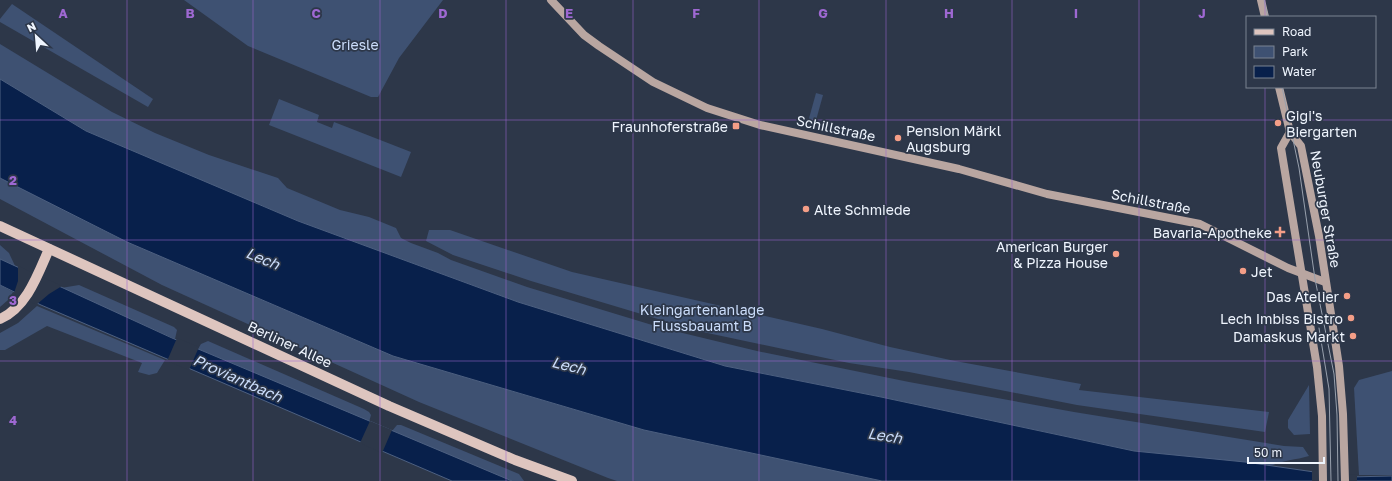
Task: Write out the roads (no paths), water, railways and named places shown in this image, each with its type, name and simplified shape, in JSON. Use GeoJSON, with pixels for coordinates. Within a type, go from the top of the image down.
{"type":"FeatureCollection","features":[{"type":"Feature","properties":{"kind":"main road","name":"Berliner Allee"},"geometry":{"type":"LineString","coordinates":[[0,226],[389,406],[515,460],[572,481]]}},
{"type":"Feature","properties":{"kind":"main road"},"geometry":{"type":"LineString","coordinates":[[0,319],[15,310],[24,299],[38,274],[49,249]]}},
{"type":"Feature","properties":{"kind":"street","name":"Schillstraße"},"geometry":{"type":"LineString","coordinates":[[551,0],[584,34],[599,46],[653,82],[707,108],[760,125],[959,169],[1047,194],[1200,224],[1302,274],[1325,282]]}},
{"type":"Feature","properties":{"kind":"street"},"geometry":{"type":"LineString","coordinates":[[1261,0],[1265,16]]}},
{"type":"Feature","properties":{"kind":"street","name":"Neuburger Straße"},"geometry":{"type":"LineString","coordinates":[[1279,88],[1290,132],[1301,146],[1319,236],[1339,366],[1343,414],[1345,481]]}},
{"type":"Feature","properties":{"kind":"street"},"geometry":{"type":"LineString","coordinates":[[1290,132],[1282,148],[1317,365],[1322,416],[1324,481]]}},
{"type":"Feature","properties":{"kind":"water","name":"Lech"},"geometry":{"type":"Polygon","coordinates":[[[0,79],[86,131],[298,221],[518,302],[725,366],[881,397],[1134,451],[1245,462],[1349,477],[1392,476],[1392,481],[882,481],[644,430],[393,356],[127,242],[0,178],[0,79]]]}},
{"type":"Feature","properties":{"kind":"water","name":"Proviantbach"},"geometry":{"type":"Polygon","coordinates":[[[0,259],[172,338],[512,481],[452,481],[41,305],[0,285],[0,259]]]}},
{"type":"Feature","properties":{"kind":"tram line"},"geometry":{"type":"LineString","coordinates":[[1264,0],[1268,16]]}},
{"type":"Feature","properties":{"kind":"tram line"},"geometry":{"type":"LineString","coordinates":[[1282,88],[1299,168],[1315,279],[1334,374],[1337,415],[1338,481]]}},
{"type":"Feature","properties":{"kind":"tram line"},"geometry":{"type":"LineString","coordinates":[[1319,328],[1329,389],[1331,481]]}},
{"type":"Feature","properties":{"kind":"place","name":"Gigi's Biergarten"},"geometry":{"type":"Point","coordinates":[1278,123]}},
{"type":"Feature","properties":{"kind":"place","name":"Fraunhoferstraße"},"geometry":{"type":"Point","coordinates":[736,126]}},
{"type":"Feature","properties":{"kind":"place","name":"Pension Märkl Augsburg"},"geometry":{"type":"Point","coordinates":[898,138]}},
{"type":"Feature","properties":{"kind":"place","name":"Alte Schmiede"},"geometry":{"type":"Point","coordinates":[806,209]}},
{"type":"Feature","properties":{"kind":"place","name":"Bavaria-Apotheke"},"geometry":{"type":"Point","coordinates":[1280,232]}},
{"type":"Feature","properties":{"kind":"place","name":"American Burger & Pizza House"},"geometry":{"type":"Point","coordinates":[1116,254]}},
{"type":"Feature","properties":{"kind":"place","name":"Jet"},"geometry":{"type":"Point","coordinates":[1243,271]}},
{"type":"Feature","properties":{"kind":"place","name":"Das Atelier"},"geometry":{"type":"Point","coordinates":[1347,296]}},
{"type":"Feature","properties":{"kind":"place","name":"Lech Imbiss Bistro"},"geometry":{"type":"Point","coordinates":[1351,318]}},
{"type":"Feature","properties":{"kind":"place","name":"Damaskus Markt"},"geometry":{"type":"Point","coordinates":[1353,336]}},
{"type":"Feature","properties":{"kind":"park label","name":"Griesle"},"geometry":{"type":"Point","coordinates":[355,44]}},
{"type":"Feature","properties":{"kind":"park label","name":"Kleingartenanlage Flussbauamt B"},"geometry":{"type":"Point","coordinates":[702,318]}}]}
